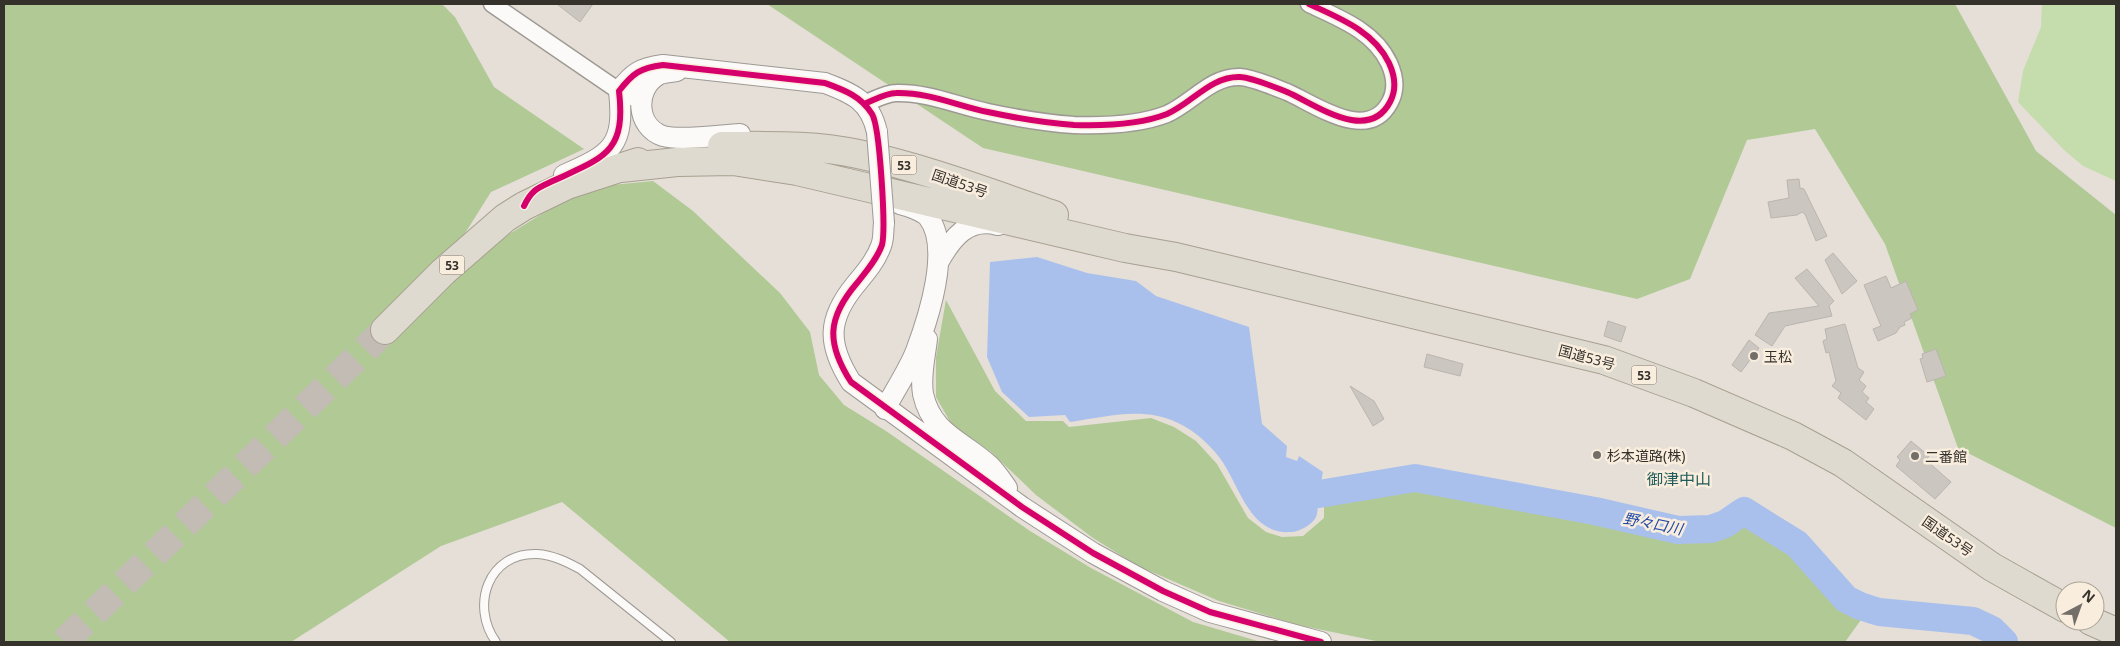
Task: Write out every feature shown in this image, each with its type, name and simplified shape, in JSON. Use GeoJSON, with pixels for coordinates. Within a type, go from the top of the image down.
{"type":"FeatureCollection","features":[{"type":"Feature","properties":{"kind":"highway","name":"国道53号"},"geometry":{"type":"LineString","coordinates":[[385,330],[443,272],[505,218],[524,206],[567,185],[682,150],[710,146],[786,146],[856,153],[906,165],[1176,257]]}},
{"type":"Feature","properties":{"kind":"highway","name":"国道53号"},"geometry":{"type":"LineString","coordinates":[[621,168],[677,162],[733,161],[797,171],[1125,248],[1176,257],[1604,360],[1694,393],[1793,436],[1843,463],[1992,567],[2055,602]]}},
{"type":"Feature","properties":{"kind":"street"},"geometry":{"type":"LineString","coordinates":[[492,4],[619,91],[641,101]]}},
{"type":"Feature","properties":{"kind":"street"},"geometry":{"type":"LineString","coordinates":[[864,104],[894,93],[918,94],[989,112],[1074,124],[1142,123],[1169,113],[1213,85],[1228,78],[1242,77],[1287,92],[1324,113],[1360,122],[1386,110],[1396,87],[1393,71],[1384,51],[1353,25],[1309,4]]}},
{"type":"Feature","properties":{"kind":"street"},"geometry":{"type":"LineString","coordinates":[[524,206],[531,191],[592,161],[609,150],[618,138],[622,115],[619,91],[630,77],[646,67],[663,66],[826,83],[849,92],[864,104],[873,115],[877,132],[884,223],[882,244],[875,259],[844,298],[833,321],[833,343],[839,363],[850,382],[1022,507],[1093,553],[1163,591],[1210,612],[1321,642]]}},
{"type":"Feature","properties":{"kind":"street"},"geometry":{"type":"LineString","coordinates":[[691,69],[659,75],[645,88],[641,101],[644,119],[653,131],[665,137],[786,134],[850,142],[898,154],[942,177]]}},
{"type":"Feature","properties":{"kind":"street"},"geometry":{"type":"LineString","coordinates":[[733,161],[905,205],[927,216],[936,232],[939,260],[929,308],[915,352],[885,409]]}},
{"type":"Feature","properties":{"kind":"street"},"geometry":{"type":"LineString","coordinates":[[939,260],[957,233],[974,225],[994,224],[1060,240],[1125,248]]}},
{"type":"Feature","properties":{"kind":"street"},"geometry":{"type":"LineString","coordinates":[[929,308],[923,393],[932,416],[946,434],[990,466],[1022,507]]}},
{"type":"Feature","properties":{"kind":"lane"},"geometry":{"type":"LineString","coordinates":[[496,642],[487,629],[483,612],[484,597],[488,584],[496,571],[508,562],[523,556],[537,554],[568,562],[580,569],[671,642]]}},
{"type":"Feature","properties":{"kind":"green space"},"geometry":{"type":"Polygon","coordinates":[[[4,4],[442,4],[455,17],[494,87],[584,149],[491,192],[462,238],[480,252],[571,196],[612,185],[653,181],[693,211],[780,293],[810,332],[819,375],[844,405],[886,431],[1030,531],[1091,568],[1193,622],[1261,642],[730,642],[562,502],[441,546],[291,642],[4,642],[4,4]]]}},
{"type":"Feature","properties":{"kind":"green space"},"geometry":{"type":"Polygon","coordinates":[[[767,4],[1955,4],[2036,151],[2116,215],[2116,528],[1958,448],[1885,244],[1815,129],[1747,140],[1690,279],[1637,299],[983,148],[767,4]]]}},
{"type":"Feature","properties":{"kind":"green space"},"geometry":{"type":"Polygon","coordinates":[[[2042,4],[2116,4],[2116,181],[2083,166],[2063,149],[2018,102],[2023,71],[2041,27],[2042,4]]]}},
{"type":"Feature","properties":{"kind":"green space"},"geometry":{"type":"Polygon","coordinates":[[[946,300],[995,391],[1026,421],[1063,421],[1069,427],[1151,418],[1174,427],[1196,441],[1217,464],[1248,518],[1266,532],[1282,537],[1303,536],[1324,518],[1324,500],[1418,485],[1688,538],[1723,534],[1746,519],[1792,550],[1812,569],[1837,601],[1863,617],[1845,642],[1381,642],[1298,625],[1219,601],[1138,566],[1093,538],[1036,495],[990,451],[952,425],[936,397],[936,357],[946,300]]]}},
{"type":"Feature","properties":{"kind":"water"},"geometry":{"type":"Polygon","coordinates":[[[1037,257],[1087,273],[1136,281],[1156,296],[1249,327],[1262,424],[1287,446],[1286,457],[1297,461],[1299,456],[1323,472],[1317,514],[1312,523],[1294,532],[1276,531],[1265,525],[1255,517],[1247,506],[1215,452],[1195,433],[1178,423],[1165,418],[1138,414],[1125,414],[1070,422],[1065,415],[1029,417],[1002,392],[987,357],[990,262],[1037,257]]]}},
{"type":"Feature","properties":{"kind":"building"},"geometry":{"type":"Polygon","coordinates":[[[557,4],[593,4],[580,22],[557,4]]]}},
{"type":"Feature","properties":{"kind":"building"},"geometry":{"type":"Polygon","coordinates":[[[1799,179],[1800,188],[1804,189],[1827,236],[1816,241],[1805,214],[1802,212],[1797,215],[1771,218],[1768,202],[1789,198],[1787,180],[1799,179]]]}},
{"type":"Feature","properties":{"kind":"building"},"geometry":{"type":"Polygon","coordinates":[[[1833,253],[1857,281],[1842,294],[1825,260],[1833,253]]]}},
{"type":"Feature","properties":{"kind":"building"},"geometry":{"type":"Polygon","coordinates":[[[1807,269],[1834,301],[1829,306],[1832,316],[1785,326],[1772,346],[1755,335],[1769,313],[1819,306],[1795,278],[1807,269]]]}},
{"type":"Feature","properties":{"kind":"building"},"geometry":{"type":"Polygon","coordinates":[[[1886,276],[1891,288],[1906,281],[1918,310],[1910,314],[1912,318],[1904,322],[1905,325],[1900,327],[1896,333],[1878,341],[1873,329],[1881,326],[1864,285],[1886,276]]]}},
{"type":"Feature","properties":{"kind":"building"},"geometry":{"type":"Polygon","coordinates":[[[1608,321],[1626,327],[1621,342],[1604,336],[1608,321]]]}},
{"type":"Feature","properties":{"kind":"building"},"geometry":{"type":"Polygon","coordinates":[[[1845,324],[1858,368],[1864,372],[1859,380],[1866,386],[1862,392],[1869,398],[1866,402],[1874,409],[1866,420],[1838,398],[1841,393],[1832,386],[1836,381],[1829,352],[1826,353],[1823,341],[1827,339],[1825,329],[1845,324]]]}},
{"type":"Feature","properties":{"kind":"building"},"geometry":{"type":"Polygon","coordinates":[[[1749,340],[1759,348],[1741,372],[1732,365],[1749,340]]]}},
{"type":"Feature","properties":{"kind":"building"},"geometry":{"type":"Polygon","coordinates":[[[1936,349],[1946,376],[1927,382],[1920,359],[1923,358],[1922,354],[1936,349]]]}},
{"type":"Feature","properties":{"kind":"building"},"geometry":{"type":"Polygon","coordinates":[[[1427,354],[1463,364],[1460,376],[1424,367],[1427,354]]]}},
{"type":"Feature","properties":{"kind":"building"},"geometry":{"type":"Polygon","coordinates":[[[1350,386],[1374,401],[1384,419],[1373,426],[1350,386]]]}},
{"type":"Feature","properties":{"kind":"building"},"geometry":{"type":"Polygon","coordinates":[[[1911,441],[1929,456],[1926,460],[1951,482],[1935,499],[1896,466],[1900,460],[1897,457],[1911,441]]]}},
{"type":"Feature","properties":{"kind":"waterway","name":"野々口川"},"geometry":{"type":"LineString","coordinates":[[1319,494],[1415,478],[1595,511],[1678,530],[1711,529],[1725,524],[1744,511],[1797,544],[1846,599],[1879,612],[1973,621],[1992,630],[2004,642]]}},
{"type":"Feature","properties":{"kind":"tunnel"},"geometry":{"type":"LineString","coordinates":[[64,642],[385,330]]}},
{"type":"Feature","properties":{"kind":"cycle path"},"geometry":{"type":"LineString","coordinates":[[864,104],[888,94],[908,93],[1031,120],[1074,125],[1110,125],[1133,123],[1167,114],[1211,85],[1230,78],[1240,77],[1258,81],[1287,92],[1326,112],[1341,117],[1369,120],[1380,114],[1390,102],[1394,87],[1391,68],[1382,52],[1374,42],[1355,27],[1309,4]]}},
{"type":"Feature","properties":{"kind":"cycle path"},"geometry":{"type":"LineString","coordinates":[[524,206],[536,190],[587,165],[608,150],[615,140],[619,127],[619,91],[638,72],[648,68],[663,65],[825,83],[852,94],[868,108],[875,123],[882,178],[883,235],[880,250],[847,296],[835,319],[833,331],[837,355],[851,382],[1022,507],[1093,553],[1163,591],[1210,612],[1321,642]]}},
{"type":"Feature","properties":{"kind":"place","name":"玉松"},"geometry":{"type":"Point","coordinates":[1754,356]}},
{"type":"Feature","properties":{"kind":"place","name":"杉本道路(株)"},"geometry":{"type":"Point","coordinates":[1597,455]}},
{"type":"Feature","properties":{"kind":"place","name":"二番館"},"geometry":{"type":"Point","coordinates":[1915,456]}},
{"type":"Feature","properties":{"kind":"district","name":"御津中山"},"geometry":{"type":"Point","coordinates":[1679,479]}}]}
